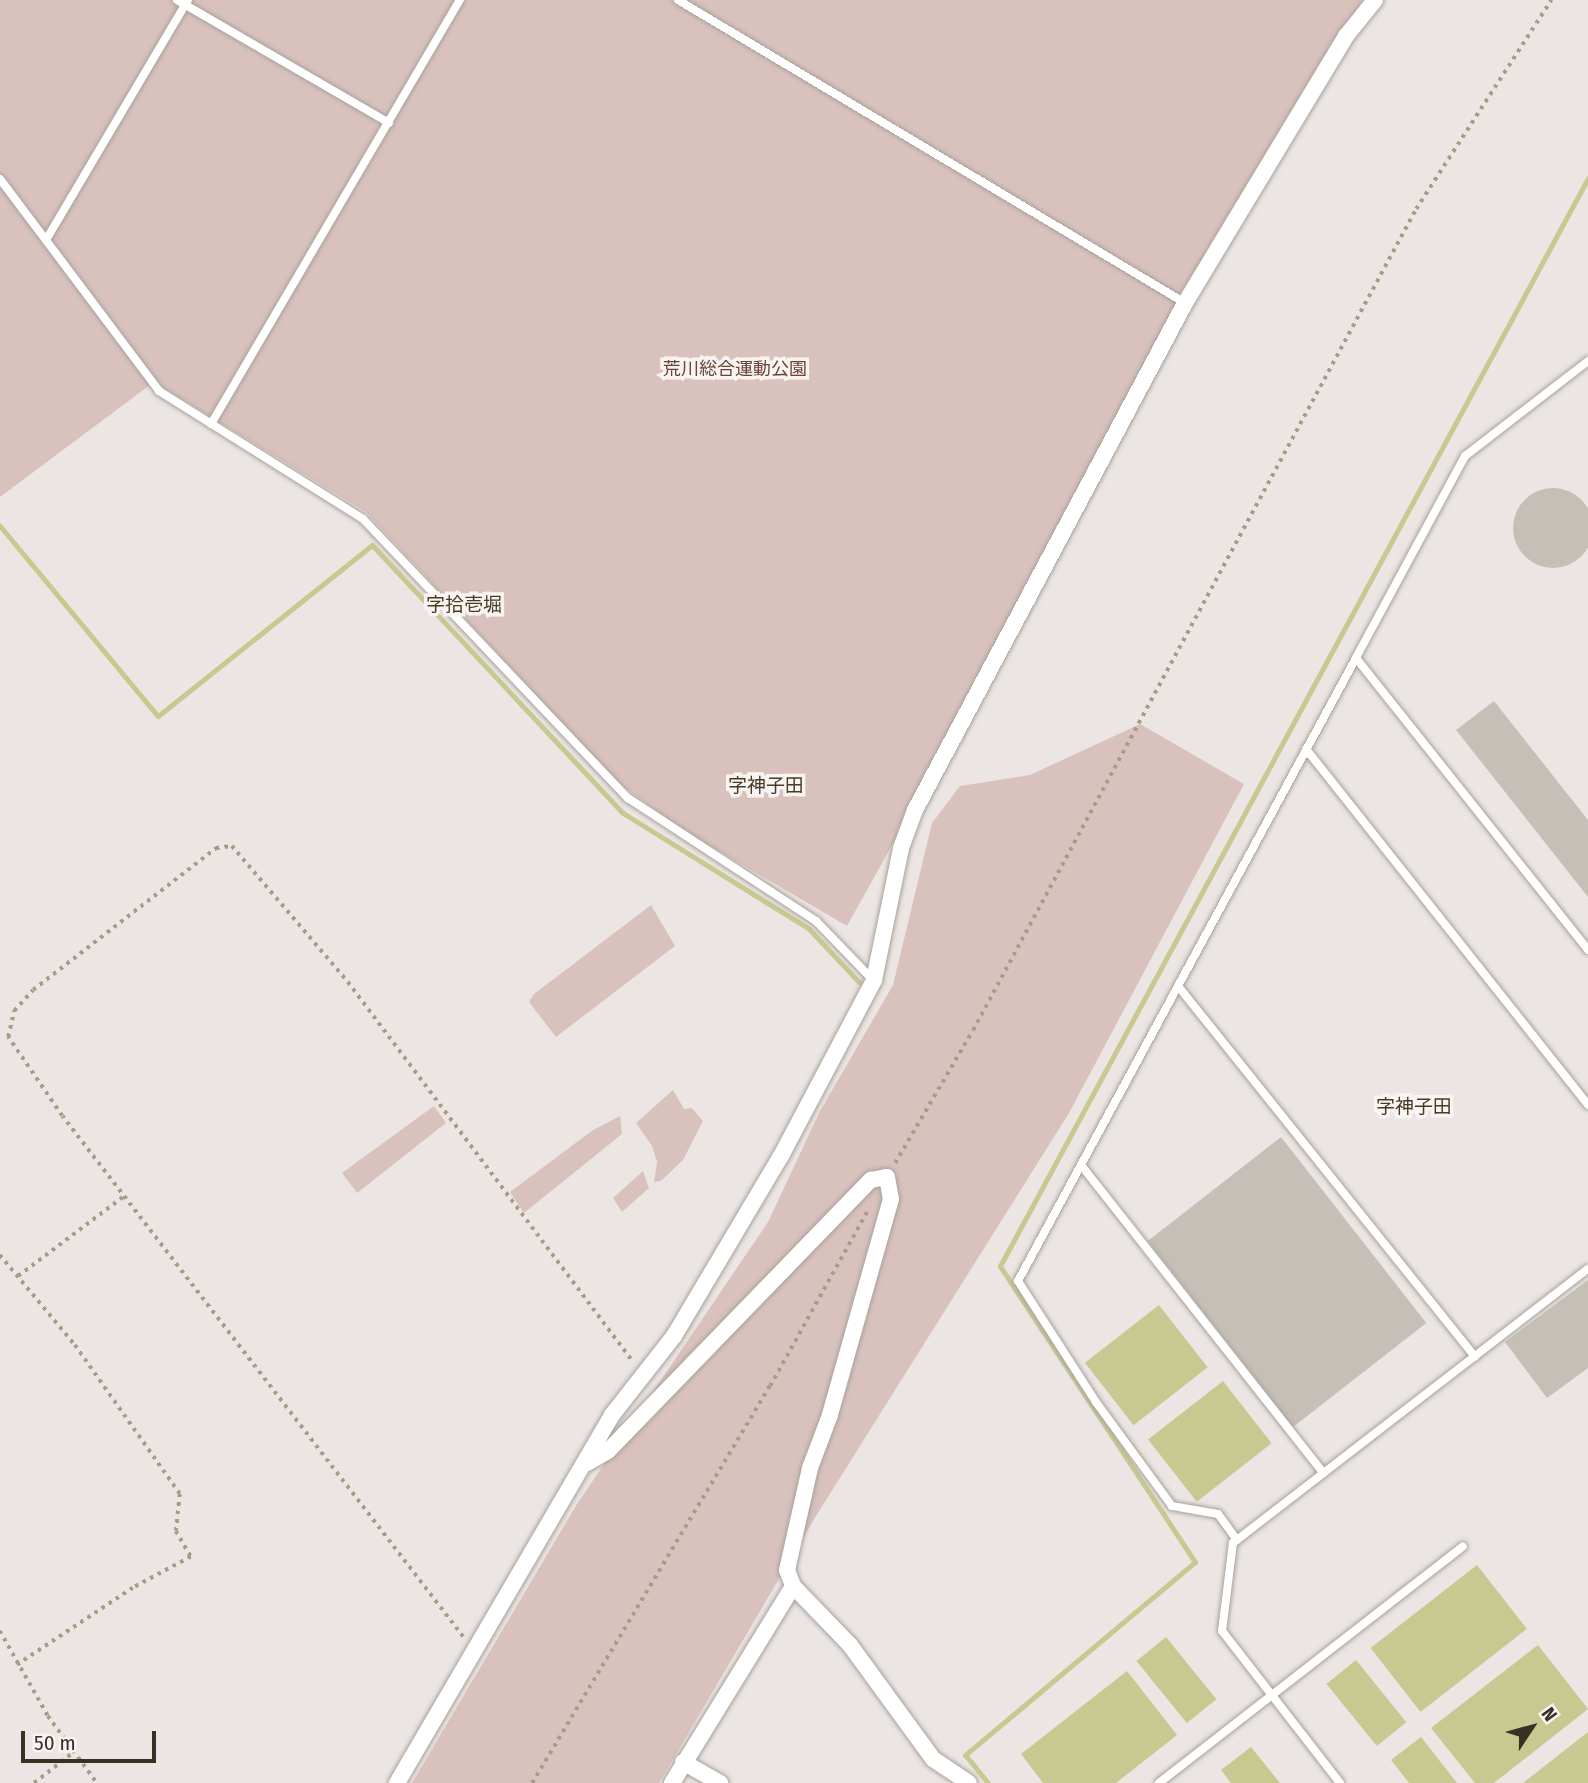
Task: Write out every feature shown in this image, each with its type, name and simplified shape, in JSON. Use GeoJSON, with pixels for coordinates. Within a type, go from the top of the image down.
{"type":"FeatureCollection","features":[{"type":"Feature","properties":{"kind":"street"},"geometry":{"type":"LineString","coordinates":[[397,1783],[642,1372],[674,1336],[706,1287],[874,980],[901,848],[915,810],[1185,303],[1346,36],[1375,0]]}},
{"type":"Feature","properties":{"kind":"street"},"geometry":{"type":"LineString","coordinates":[[586,1464],[608,1451],[871,1180],[887,1177],[891,1199],[787,1553],[787,1570],[793,1586],[850,1645],[933,1759],[969,1783]]}},
{"type":"Feature","properties":{"kind":"street"},"geometry":{"type":"LineString","coordinates":[[672,1783],[793,1586]]}},
{"type":"Feature","properties":{"kind":"street"},"geometry":{"type":"LineString","coordinates":[[683,1762],[720,1783]]}},
{"type":"Feature","properties":{"kind":"lane"},"geometry":{"type":"LineString","coordinates":[[211,424],[460,0]]}},
{"type":"Feature","properties":{"kind":"lane"},"geometry":{"type":"LineString","coordinates":[[678,0],[1185,303]]}},
{"type":"Feature","properties":{"kind":"lane"},"geometry":{"type":"LineString","coordinates":[[46,240],[183,2],[389,123]]}},
{"type":"Feature","properties":{"kind":"lane"},"geometry":{"type":"LineString","coordinates":[[0,179],[159,391],[363,519],[628,798],[816,921],[874,980]]}},
{"type":"Feature","properties":{"kind":"lane"},"geometry":{"type":"LineString","coordinates":[[1237,1540],[1218,1514],[1172,1506],[1096,1402],[1018,1281],[1465,456],[1588,361]]}},
{"type":"Feature","properties":{"kind":"lane"},"geometry":{"type":"LineString","coordinates":[[1356,658],[1588,950]]}},
{"type":"Feature","properties":{"kind":"lane"},"geometry":{"type":"LineString","coordinates":[[1306,749],[1588,1105]]}},
{"type":"Feature","properties":{"kind":"lane"},"geometry":{"type":"LineString","coordinates":[[1178,986],[1475,1357]]}},
{"type":"Feature","properties":{"kind":"lane"},"geometry":{"type":"LineString","coordinates":[[1081,1166],[1323,1473]]}},
{"type":"Feature","properties":{"kind":"lane"},"geometry":{"type":"LineString","coordinates":[[1340,1783],[1222,1631],[1237,1540],[1588,1269]]}},
{"type":"Feature","properties":{"kind":"lane"},"geometry":{"type":"LineString","coordinates":[[1159,1783],[1463,1546]]}},
{"type":"Feature","properties":{"kind":"path"},"geometry":{"type":"LineString","coordinates":[[887,1177],[884,1183],[973,1030],[1416,209],[1551,0]]}},
{"type":"Feature","properties":{"kind":"path"},"geometry":{"type":"LineString","coordinates":[[475,1653],[62,1116],[8,1037],[8,1027],[14,1011],[33,990],[216,848],[232,846],[348,982],[642,1372]]}},
{"type":"Feature","properties":{"kind":"path"},"geometry":{"type":"LineString","coordinates":[[18,1276],[123,1196]]}},
{"type":"Feature","properties":{"kind":"path"},"geometry":{"type":"LineString","coordinates":[[532,1783],[770,1386],[870,1207]]}},
{"type":"Feature","properties":{"kind":"path"},"geometry":{"type":"LineString","coordinates":[[0,1255],[75,1345],[180,1494],[176,1531],[191,1557],[134,1588],[17,1665]]}},
{"type":"Feature","properties":{"kind":"path"},"geometry":{"type":"LineString","coordinates":[[0,1630],[17,1665],[97,1783]]}},
{"type":"Feature","properties":{"kind":"path"},"geometry":{"type":"LineString","coordinates":[[34,1783],[75,1751]]}},
{"type":"Feature","properties":{"kind":"green space","name":"荒川総合運動公園"},"geometry":{"type":"Polygon","coordinates":[[[0,0],[1362,0],[847,926],[688,833],[617,782],[366,512],[154,382],[0,497],[0,0]]]}},
{"type":"Feature","properties":{"kind":"green space"},"geometry":{"type":"Polygon","coordinates":[[[1140,724],[1244,784],[1069,1113],[816,1516],[659,1783],[412,1783],[577,1504],[768,1222],[820,1111],[893,985],[932,823],[960,786],[1030,775],[1140,724]]]}},
{"type":"Feature","properties":{"kind":"green space"},"geometry":{"type":"Polygon","coordinates":[[[651,905],[675,946],[556,1037],[529,1002],[534,994],[651,905]]]}},
{"type":"Feature","properties":{"kind":"green space"},"geometry":{"type":"Polygon","coordinates":[[[673,1090],[684,1109],[692,1108],[703,1121],[683,1160],[661,1181],[654,1182],[657,1162],[652,1146],[636,1123],[673,1090]]]}},
{"type":"Feature","properties":{"kind":"green space"},"geometry":{"type":"Polygon","coordinates":[[[434,1106],[446,1123],[357,1193],[342,1173],[434,1106]]]}},
{"type":"Feature","properties":{"kind":"green space"},"geometry":{"type":"Polygon","coordinates":[[[620,1116],[622,1134],[524,1213],[510,1192],[593,1130],[620,1116]]]}},
{"type":"Feature","properties":{"kind":"green space"},"geometry":{"type":"Polygon","coordinates":[[[643,1171],[649,1188],[622,1212],[613,1198],[643,1171]]]}},
{"type":"Feature","properties":{"kind":"shaded area"},"geometry":{"type":"Polygon","coordinates":[[[1159,1305],[1208,1367],[1134,1425],[1085,1363],[1159,1305]]]}},
{"type":"Feature","properties":{"kind":"shaded area"},"geometry":{"type":"Polygon","coordinates":[[[1223,1381],[1272,1443],[1197,1502],[1148,1439],[1223,1381]]]}},
{"type":"Feature","properties":{"kind":"shaded area"},"geometry":{"type":"Polygon","coordinates":[[[1477,1565],[1527,1629],[1420,1712],[1371,1648],[1477,1565]]]}},
{"type":"Feature","properties":{"kind":"shaded area"},"geometry":{"type":"Polygon","coordinates":[[[1166,1637],[1216,1699],[1187,1723],[1136,1661],[1166,1637]]]}},
{"type":"Feature","properties":{"kind":"shaded area"},"geometry":{"type":"Polygon","coordinates":[[[1538,1645],[1588,1709],[1494,1783],[1475,1783],[1431,1728],[1538,1645]]]}},
{"type":"Feature","properties":{"kind":"shaded area"},"geometry":{"type":"Polygon","coordinates":[[[1356,1660],[1406,1722],[1377,1746],[1326,1684],[1356,1660]]]}},
{"type":"Feature","properties":{"kind":"shaded area"},"geometry":{"type":"Polygon","coordinates":[[[1127,1671],[1177,1735],[1116,1783],[1043,1783],[1021,1754],[1127,1671]]]}},
{"type":"Feature","properties":{"kind":"shaded area"},"geometry":{"type":"Polygon","coordinates":[[[1588,1732],[1588,1783],[1523,1783],[1588,1732]]]}},
{"type":"Feature","properties":{"kind":"shaded area"},"geometry":{"type":"Polygon","coordinates":[[[1421,1737],[1457,1783],[1409,1783],[1391,1760],[1421,1737]]]}},
{"type":"Feature","properties":{"kind":"shaded area"},"geometry":{"type":"Polygon","coordinates":[[[1251,1747],[1280,1783],[1231,1783],[1221,1770],[1251,1747]]]}},
{"type":"Feature","properties":{"kind":"building"},"geometry":{"type":"Polygon","coordinates":[[[1553,488],[1568,491],[1581,500],[1590,513],[1593,528],[1590,543],[1581,556],[1568,565],[1553,568],[1538,565],[1525,556],[1516,543],[1513,528],[1516,513],[1525,500],[1538,491],[1553,488]]]}},
{"type":"Feature","properties":{"kind":"building"},"geometry":{"type":"Polygon","coordinates":[[[1494,701],[1588,820],[1588,897],[1456,730],[1494,701]]]}},
{"type":"Feature","properties":{"kind":"building"},"geometry":{"type":"Polygon","coordinates":[[[1281,1137],[1426,1323],[1293,1427],[1148,1241],[1281,1137]]]}},
{"type":"Feature","properties":{"kind":"building"},"geometry":{"type":"Polygon","coordinates":[[[1588,1280],[1588,1368],[1547,1398],[1505,1342],[1588,1280]]]}},
{"type":"Feature","properties":{"kind":"waterway"},"geometry":{"type":"LineString","coordinates":[[988,1783],[965,1755],[1195,1562],[1000,1266],[1588,178]]}},
{"type":"Feature","properties":{"kind":"waterway"},"geometry":{"type":"LineString","coordinates":[[0,526],[158,716],[372,545],[623,813],[809,929],[859,982]]}},
{"type":"Feature","properties":{"kind":"district","name":"字拾壱堀"},"geometry":{"type":"Point","coordinates":[464,605]}},
{"type":"Feature","properties":{"kind":"district","name":"字神子田"},"geometry":{"type":"Point","coordinates":[766,786]}},
{"type":"Feature","properties":{"kind":"district","name":"字神子田"},"geometry":{"type":"Point","coordinates":[1414,1107]}}]}
